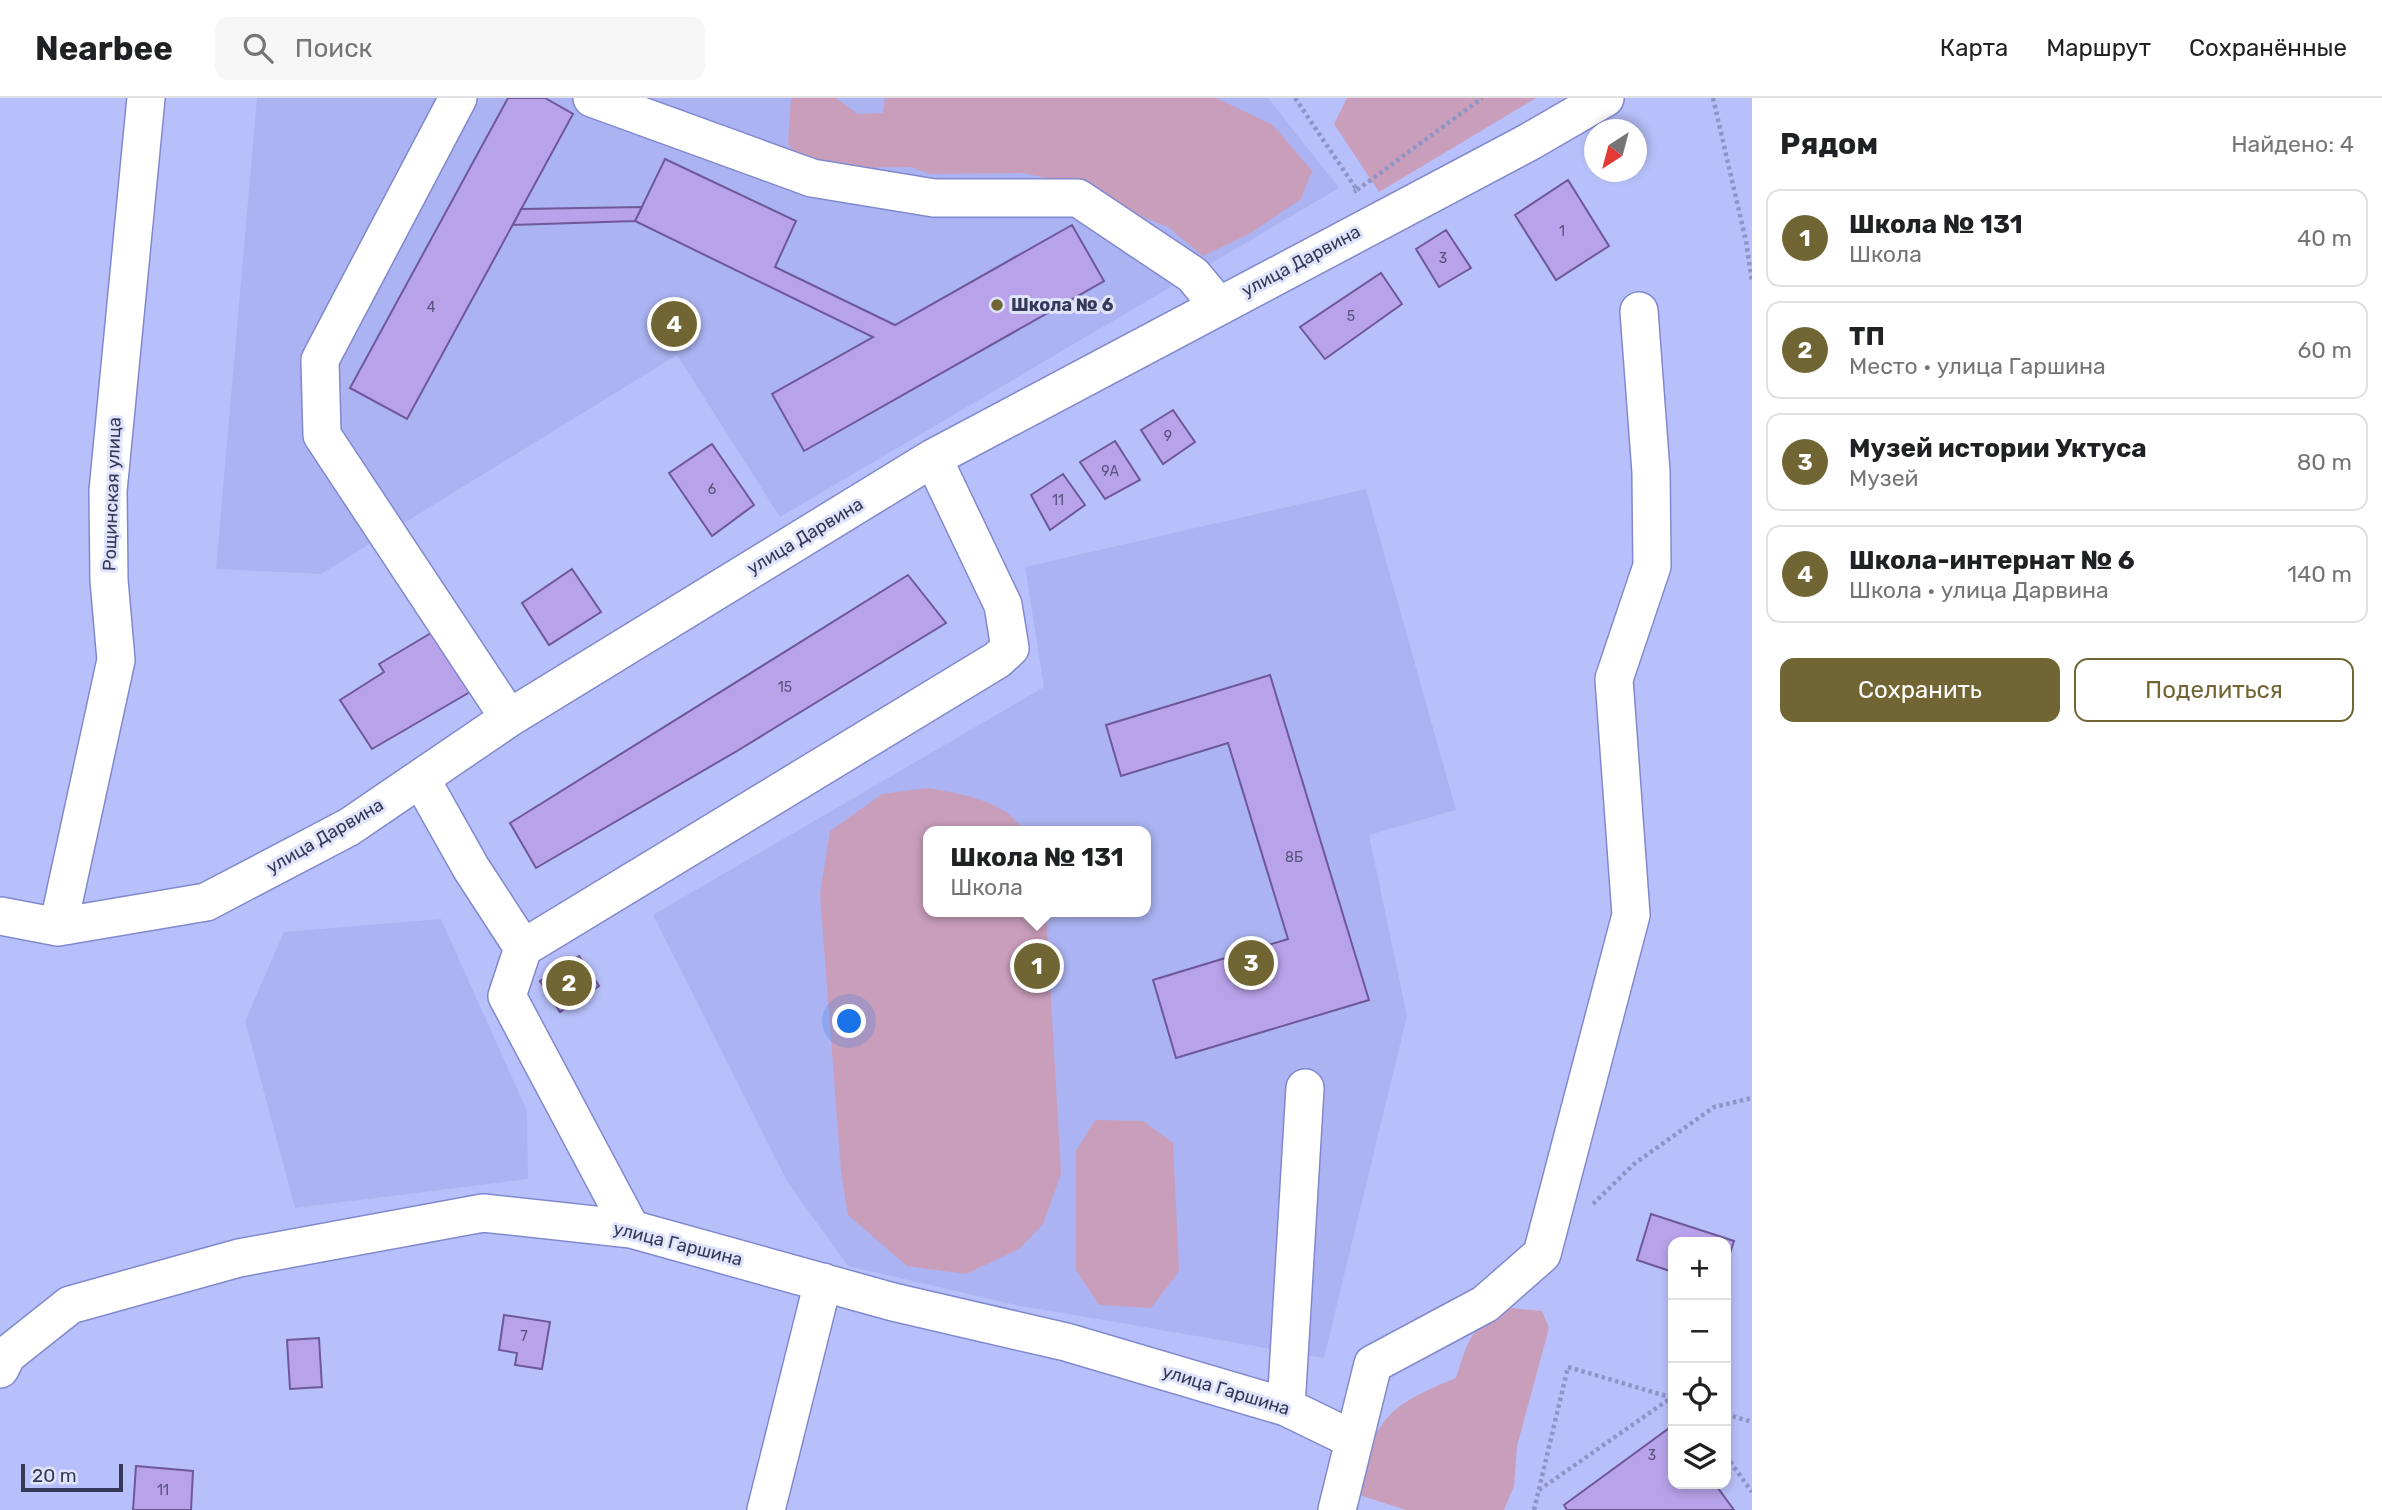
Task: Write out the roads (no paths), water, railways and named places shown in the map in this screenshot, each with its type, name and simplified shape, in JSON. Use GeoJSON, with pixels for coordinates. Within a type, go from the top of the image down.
{"type":"FeatureCollection","features":[{"type":"Feature","properties":{"kind":"street","name":"Рощинская улица"},"geometry":{"type":"LineString","coordinates":[[58,927],[116,660],[108,580],[108,491],[146,98]]}},
{"type":"Feature","properties":{"kind":"street"},"geometry":{"type":"LineString","coordinates":[[458,98],[320,360],[323,435],[509,718]]}},
{"type":"Feature","properties":{"kind":"street"},"geometry":{"type":"LineString","coordinates":[[592,98],[812,178],[934,198],[1078,198],[1193,275],[1217,304]]}},
{"type":"Feature","properties":{"kind":"street","name":"улица Дарвина"},"geometry":{"type":"LineString","coordinates":[[0,916],[58,927],[206,902],[349,827],[509,718],[933,458],[1217,304],[1529,142],[1605,98]]}},
{"type":"Feature","properties":{"kind":"street"},"geometry":{"type":"LineString","coordinates":[[1337,1510],[1352,1439],[1373,1364],[1485,1304],[1542,1254],[1631,915],[1614,679],[1653,566],[1651,472],[1639,311]]}},
{"type":"Feature","properties":{"kind":"street"},"geometry":{"type":"LineString","coordinates":[[631,1229],[507,996],[523,948],[997,660],[1010,649],[1003,605],[933,458]]}},
{"type":"Feature","properties":{"kind":"street"},"geometry":{"type":"LineString","coordinates":[[421,779],[471,868],[523,948]]}},
{"type":"Feature","properties":{"kind":"street"},"geometry":{"type":"LineString","coordinates":[[1286,1407],[1305,1088]]}},
{"type":"Feature","properties":{"kind":"street","name":"улица Гаршина"},"geometry":{"type":"LineString","coordinates":[[3,1362],[70,1305],[239,1258],[483,1213],[631,1229],[822,1282],[1066,1342],[1286,1407],[1352,1439]]}},
{"type":"Feature","properties":{"kind":"street"},"geometry":{"type":"LineString","coordinates":[[766,1510],[822,1282]]}},
{"type":"Feature","properties":{"kind":"place","name":"Школа № 6"},"geometry":{"type":"Point","coordinates":[997,305]}},
{"type":"Feature","properties":{"kind":"place","name":"Школа-интернат № 6"},"geometry":{"type":"Point","coordinates":[674,324]}},
{"type":"Feature","properties":{"kind":"place","name":"Музей истории Уктуса"},"geometry":{"type":"Point","coordinates":[1251,963]}},
{"type":"Feature","properties":{"kind":"place","name":"Школа № 131"},"geometry":{"type":"Point","coordinates":[1037,966]}},
{"type":"Feature","properties":{"kind":"place","name":"ТП"},"geometry":{"type":"Point","coordinates":[569,983]}}]}
